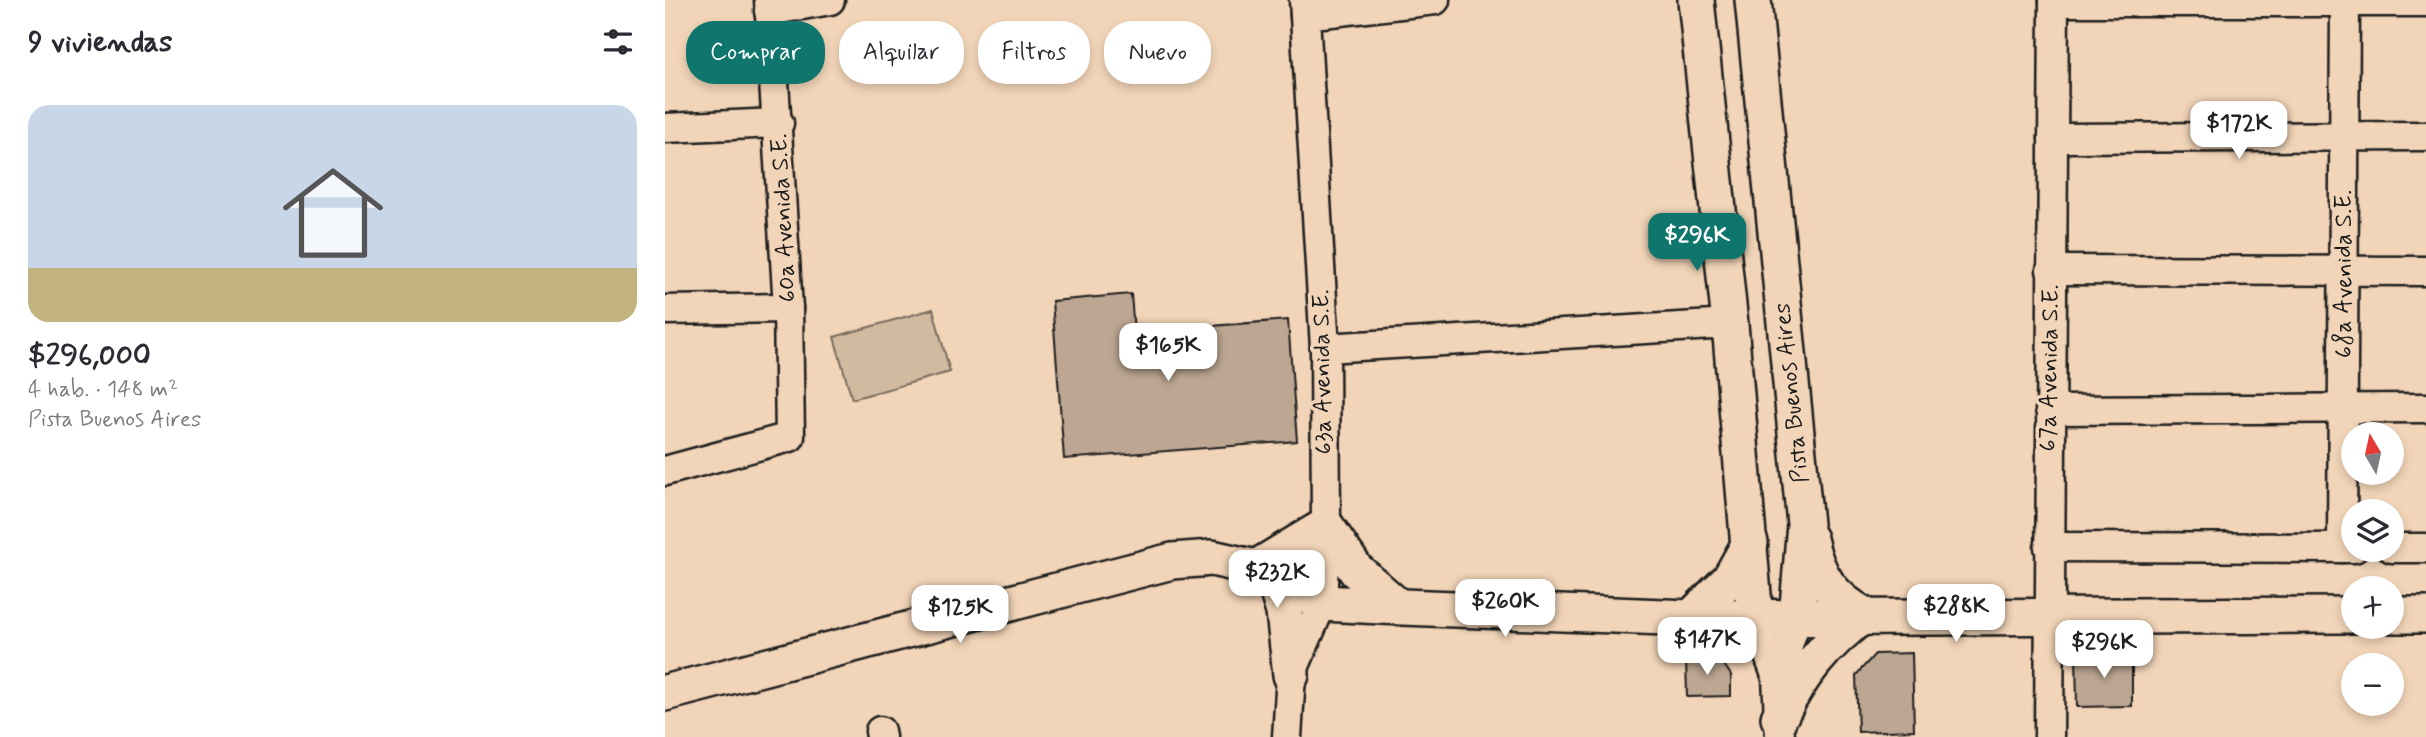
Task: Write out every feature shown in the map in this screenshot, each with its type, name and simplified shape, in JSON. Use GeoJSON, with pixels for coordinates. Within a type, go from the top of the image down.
{"type":"FeatureCollection","features":[{"type":"Feature","properties":{"kind":"street"},"geometry":{"type":"LineString","coordinates":[[769,5],[830,0]]}},
{"type":"Feature","properties":{"kind":"street"},"geometry":{"type":"LineString","coordinates":[[1305,8],[1435,0]]}},
{"type":"Feature","properties":{"kind":"street"},"geometry":{"type":"LineString","coordinates":[[1696,0],[1730,324],[1755,618],[1777,678],[1779,728]]}},
{"type":"Feature","properties":{"kind":"street","name":"Pista Buenos Aires"},"geometry":{"type":"LineString","coordinates":[[1753,0],[1805,524],[1797,618]]}},
{"type":"Feature","properties":{"kind":"street"},"geometry":{"type":"LineString","coordinates":[[2054,1],[2426,2]]}},
{"type":"Feature","properties":{"kind":"street","name":"67a Avenida S.E."},"geometry":{"type":"LineString","coordinates":[[2049,737],[2054,1]]}},
{"type":"Feature","properties":{"kind":"street","name":"68a Avenida S.E."},"geometry":{"type":"LineString","coordinates":[[2345,1],[2343,408],[2346,499]]}},
{"type":"Feature","properties":{"kind":"street","name":"60a Avenida S.E."},"geometry":{"type":"LineString","coordinates":[[665,471],[790,437],[788,308],[779,123],[769,5]]}},
{"type":"Feature","properties":{"kind":"street","name":"63a Avenida S.E."},"geometry":{"type":"LineString","coordinates":[[1280,735],[1291,675],[1322,603],[1326,526],[1325,348],[1305,8]]}},
{"type":"Feature","properties":{"kind":"street"},"geometry":{"type":"LineString","coordinates":[[665,128],[779,123]]}},
{"type":"Feature","properties":{"kind":"street"},"geometry":{"type":"LineString","coordinates":[[2053,138],[2426,136]]}},
{"type":"Feature","properties":{"kind":"street"},"geometry":{"type":"LineString","coordinates":[[2051,270],[2426,271]]}},
{"type":"Feature","properties":{"kind":"street"},"geometry":{"type":"LineString","coordinates":[[665,310],[788,308]]}},
{"type":"Feature","properties":{"kind":"street"},"geometry":{"type":"LineString","coordinates":[[1325,348],[1730,324]]}},
{"type":"Feature","properties":{"kind":"street"},"geometry":{"type":"LineString","coordinates":[[2050,410],[2426,408]]}},
{"type":"Feature","properties":{"kind":"street"},"geometry":{"type":"LineString","coordinates":[[1805,524],[1815,563],[1827,586],[1846,605],[1864,615]]}},
{"type":"Feature","properties":{"kind":"street"},"geometry":{"type":"LineString","coordinates":[[1265,572],[1326,526],[1356,570],[1397,606]]}},
{"type":"Feature","properties":{"kind":"street"},"geometry":{"type":"LineString","coordinates":[[1691,618],[1730,579],[1750,543]]}},
{"type":"Feature","properties":{"kind":"street"},"geometry":{"type":"LineString","coordinates":[[2049,547],[2341,548]]}},
{"type":"Feature","properties":{"kind":"street"},"geometry":{"type":"LineString","coordinates":[[2404,548],[2426,548]]}},
{"type":"Feature","properties":{"kind":"street"},"geometry":{"type":"LineString","coordinates":[[665,693],[1172,561],[1212,558],[1265,572],[1322,603],[1691,618],[1864,615],[2341,615]]}},
{"type":"Feature","properties":{"kind":"street"},"geometry":{"type":"LineString","coordinates":[[1265,572],[1284,612],[1291,675]]}},
{"type":"Feature","properties":{"kind":"street"},"geometry":{"type":"LineString","coordinates":[[1779,728],[1813,660],[1837,636],[1864,615]]}},
{"type":"Feature","properties":{"kind":"street"},"geometry":{"type":"LineString","coordinates":[[2404,615],[2426,615]]}},
{"type":"Feature","properties":{"kind":"street"},"geometry":{"type":"LineString","coordinates":[[1777,678],[1797,618]]}},
{"type":"Feature","properties":{"kind":"shaded area"},"geometry":{"type":"Polygon","coordinates":[[[933,309],[950,372],[852,399],[834,337],[933,309]]]}},
{"type":"Feature","properties":{"kind":"building"},"geometry":{"type":"Polygon","coordinates":[[[1131,294],[1134,332],[1288,320],[1297,441],[1064,459],[1052,301],[1131,294]]]}},
{"type":"Feature","properties":{"kind":"building"},"geometry":{"type":"Polygon","coordinates":[[[1912,653],[1914,730],[1858,732],[1856,675],[1875,654],[1912,653]]]}},
{"type":"Feature","properties":{"kind":"building"},"geometry":{"type":"Polygon","coordinates":[[[2132,653],[2132,706],[2077,707],[2076,654],[2132,653]]]}},
{"type":"Feature","properties":{"kind":"building"},"geometry":{"type":"Polygon","coordinates":[[[1718,656],[1731,675],[1731,696],[1687,697],[1686,657],[1718,656]]]}}]}
